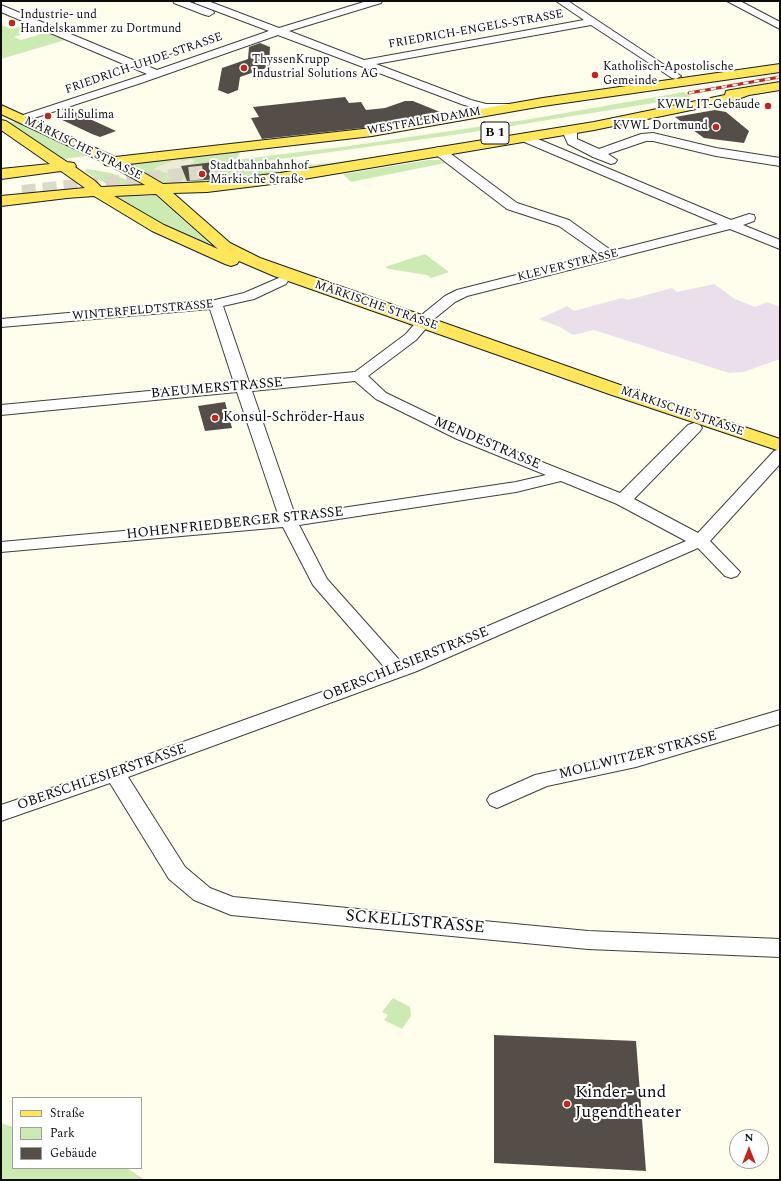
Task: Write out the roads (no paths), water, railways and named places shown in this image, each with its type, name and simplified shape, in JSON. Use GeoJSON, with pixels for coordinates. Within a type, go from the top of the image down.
{"type":"FeatureCollection","features":[{"type":"Feature","properties":{"kind":"main road","name":"WESTFALENDAMM"},"geometry":{"type":"LineString","coordinates":[[1,173],[114,162],[351,134],[508,107],[780,68]]}},
{"type":"Feature","properties":{"kind":"main road","name":"WESTFALENDAMM"},"geometry":{"type":"LineString","coordinates":[[238,155],[348,143],[519,118],[720,81],[758,72]]}},
{"type":"Feature","properties":{"kind":"main road","name":"WESTFALENDAMM"},"geometry":{"type":"LineString","coordinates":[[303,160],[512,131],[780,86]]}},
{"type":"Feature","properties":{"kind":"main road","name":"WESTFALENDAMM"},"geometry":{"type":"LineString","coordinates":[[1,201],[96,192],[158,190],[227,185],[309,174],[570,130],[730,98],[745,92]]}},
{"type":"Feature","properties":{"kind":"main road","name":"MÄRKISCHE STRASSE"},"geometry":{"type":"LineString","coordinates":[[1,109],[55,133],[114,162],[154,184],[158,190],[186,212],[224,246],[254,262],[420,326],[694,428],[779,455]]}},
{"type":"Feature","properties":{"kind":"main road"},"geometry":{"type":"LineString","coordinates":[[1,123],[21,119]]}},
{"type":"Feature","properties":{"kind":"main road","name":"MÄRKISCHE STRASSE"},"geometry":{"type":"LineString","coordinates":[[1,123],[63,167],[90,184],[96,192],[158,228],[229,261],[281,281],[420,326],[779,455]]}},
{"type":"Feature","properties":{"kind":"main road"},"geometry":{"type":"LineString","coordinates":[[55,133],[96,144],[133,150],[203,152]]}},
{"type":"Feature","properties":{"kind":"main road"},"geometry":{"type":"LineString","coordinates":[[1,173],[16,166],[22,161],[29,143]]}},
{"type":"Feature","properties":{"kind":"main road"},"geometry":{"type":"LineString","coordinates":[[1,182],[21,186],[1,194]]}},
{"type":"Feature","properties":{"kind":"main road"},"geometry":{"type":"LineString","coordinates":[[186,212],[188,201],[198,194],[227,185]]}},
{"type":"Feature","properties":{"kind":"street"},"geometry":{"type":"LineString","coordinates":[[178,1],[364,63],[468,103],[486,107],[508,107]]}},
{"type":"Feature","properties":{"kind":"street"},"geometry":{"type":"LineString","coordinates":[[198,1],[456,107],[461,110],[461,113],[456,117]]}},
{"type":"Feature","properties":{"kind":"street","name":"FRIEDRICH-UHDE-STRASSE"},"geometry":{"type":"LineString","coordinates":[[21,119],[157,74],[273,33],[377,1]]}},
{"type":"Feature","properties":{"kind":"street"},"geometry":{"type":"LineString","coordinates":[[561,1],[676,76]]}},
{"type":"Feature","properties":{"kind":"street"},"geometry":{"type":"LineString","coordinates":[[732,1],[780,26]]}},
{"type":"Feature","properties":{"kind":"street"},"geometry":{"type":"LineString","coordinates":[[1,8],[157,74]]}},
{"type":"Feature","properties":{"kind":"street","name":"FRIEDRICH-ENGELS-STRASSE"},"geometry":{"type":"LineString","coordinates":[[364,63],[592,22]]}},
{"type":"Feature","properties":{"kind":"street"},"geometry":{"type":"LineString","coordinates":[[570,130],[572,141],[595,154],[625,166]]}},
{"type":"Feature","properties":{"kind":"street"},"geometry":{"type":"LineString","coordinates":[[578,159],[646,137],[653,137],[716,152],[780,162]]}},
{"type":"Feature","properties":{"kind":"street"},"geometry":{"type":"LineString","coordinates":[[526,138],[780,244]]}},
{"type":"Feature","properties":{"kind":"street"},"geometry":{"type":"LineString","coordinates":[[439,151],[512,206],[564,223],[610,255]]}},
{"type":"Feature","properties":{"kind":"street"},"geometry":{"type":"LineString","coordinates":[[730,210],[761,223]]}},
{"type":"Feature","properties":{"kind":"street","name":"KLEVER STRASSE"},"geometry":{"type":"LineString","coordinates":[[420,326],[450,299],[462,294],[732,224],[749,218]]}},
{"type":"Feature","properties":{"kind":"street","name":"WINTERFELDTSTRASSE"},"geometry":{"type":"LineString","coordinates":[[1,323],[215,304],[249,296],[281,281]]}},
{"type":"Feature","properties":{"kind":"street"},"geometry":{"type":"LineString","coordinates":[[215,304],[289,522],[319,581],[398,671]]}},
{"type":"Feature","properties":{"kind":"street"},"geometry":{"type":"LineString","coordinates":[[359,376],[411,337],[420,326]]}},
{"type":"Feature","properties":{"kind":"street","name":"BAEUMERSTRASSE"},"geometry":{"type":"LineString","coordinates":[[1,410],[359,376]]}},
{"type":"Feature","properties":{"kind":"street","name":"MENDESTRASSE"},"geometry":{"type":"LineString","coordinates":[[359,376],[381,396],[463,436],[623,500],[700,540],[731,572]]}},
{"type":"Feature","properties":{"kind":"street","name":"MÄRKISCHE STRASSE"},"geometry":{"type":"LineString","coordinates":[[623,500],[694,428]]}},
{"type":"Feature","properties":{"kind":"street","name":"OBERSCHLESIERSTRASSE"},"geometry":{"type":"LineString","coordinates":[[1,813],[115,774],[398,671],[700,540],[779,455]]}},
{"type":"Feature","properties":{"kind":"street","name":"HOHENFRIEDBERGER STRASSE"},"geometry":{"type":"LineString","coordinates":[[1,547],[289,522],[516,487],[562,476]]}},
{"type":"Feature","properties":{"kind":"street","name":"MOLLWITZER STRASSE"},"geometry":{"type":"LineString","coordinates":[[497,800],[542,780],[636,760],[780,717]]}},
{"type":"Feature","properties":{"kind":"street","name":"SCKELLSTRASSE"},"geometry":{"type":"LineString","coordinates":[[115,774],[177,873],[202,894],[231,906],[588,940],[780,948]]}},
{"type":"Feature","properties":{"kind":"tunnel"},"geometry":{"type":"LineString","coordinates":[[22,192],[243,168]]}},
{"type":"Feature","properties":{"kind":"railway"},"geometry":{"type":"LineString","coordinates":[[689,93],[780,77]]}},
{"type":"Feature","properties":{"kind":"place","name":"Industrie- und Handelskammer zu Dortmund"},"geometry":{"type":"Point","coordinates":[12,23]}},
{"type":"Feature","properties":{"kind":"place","name":"ThyssenKrupp Industrial Solutions AG"},"geometry":{"type":"Point","coordinates":[244,68]}},
{"type":"Feature","properties":{"kind":"place","name":"Katholisch-Apostolische Gemeinde"},"geometry":{"type":"Point","coordinates":[595,75]}},
{"type":"Feature","properties":{"kind":"place","name":"KVWL IT-Gebäude"},"geometry":{"type":"Point","coordinates":[768,106]}},
{"type":"Feature","properties":{"kind":"place","name":"Lili Sulima"},"geometry":{"type":"Point","coordinates":[48,116]}},
{"type":"Feature","properties":{"kind":"place","name":"KVWL Dortmund"},"geometry":{"type":"Point","coordinates":[716,127]}},
{"type":"Feature","properties":{"kind":"place","name":"Stadtbahnbahnhof Märkische Straße"},"geometry":{"type":"Point","coordinates":[202,174]}},
{"type":"Feature","properties":{"kind":"place","name":"Konsul-Schröder-Haus"},"geometry":{"type":"Point","coordinates":[215,418]}},
{"type":"Feature","properties":{"kind":"place","name":"Kinder- und Jugendtheater"},"geometry":{"type":"Point","coordinates":[567,1104]}}]}
